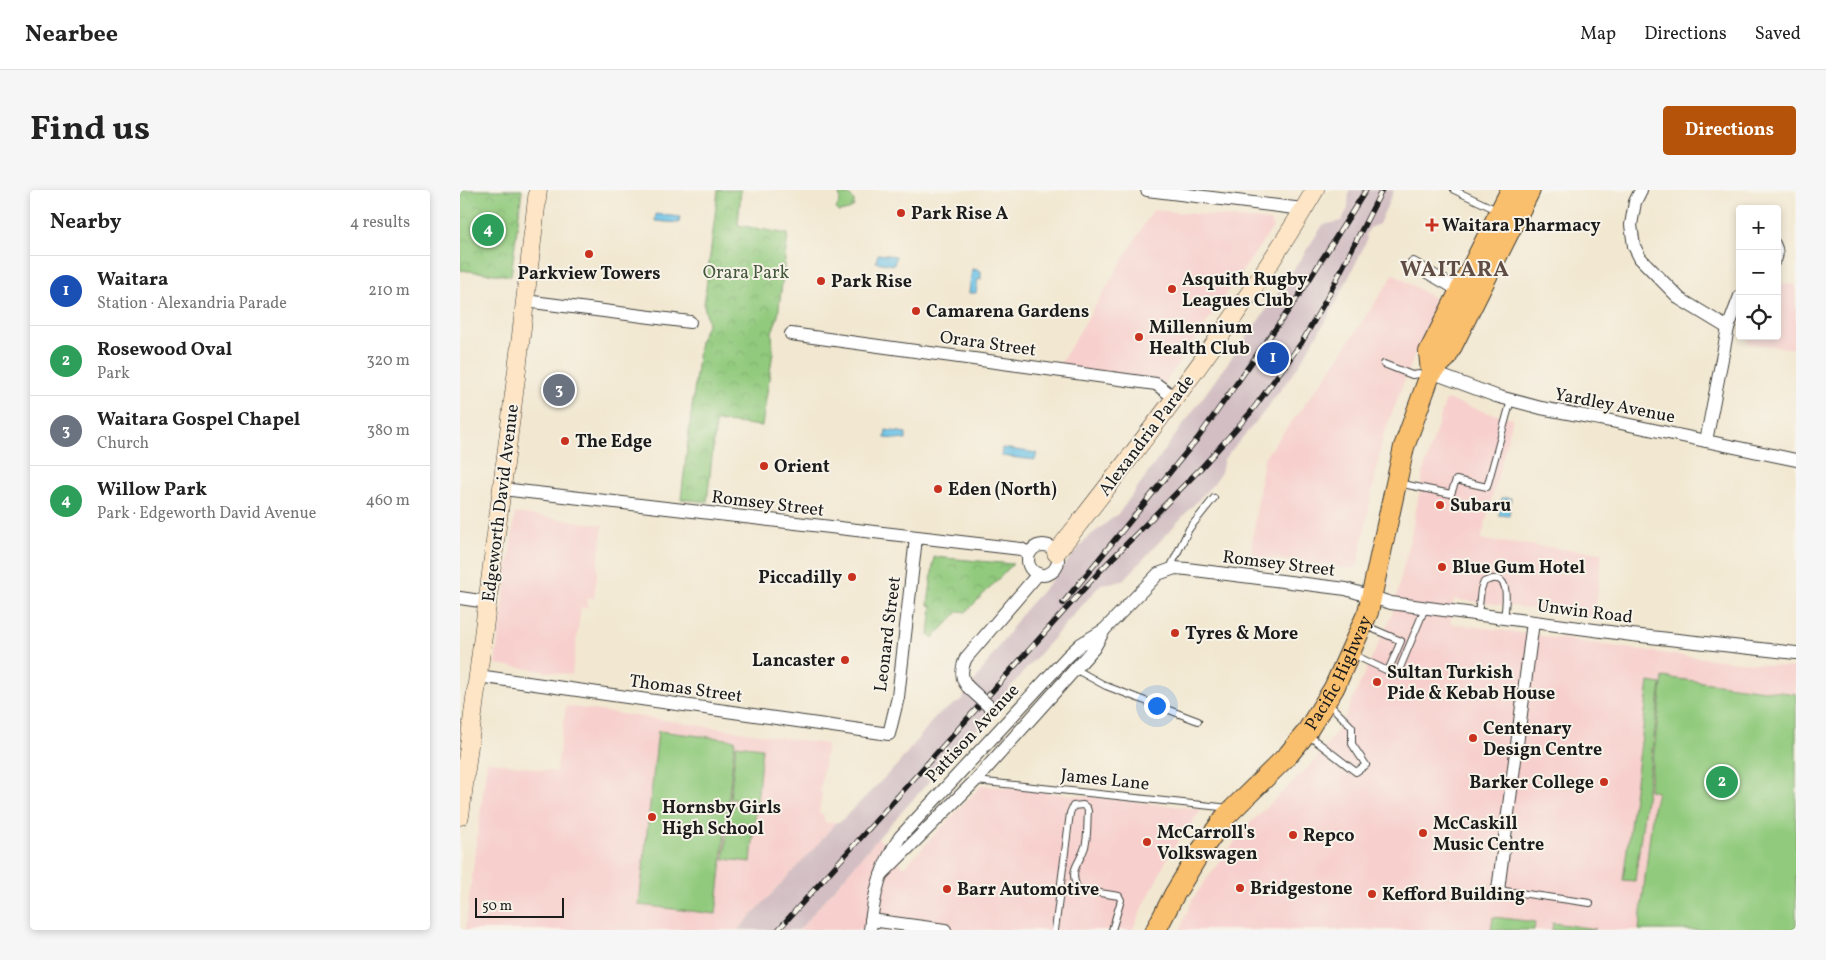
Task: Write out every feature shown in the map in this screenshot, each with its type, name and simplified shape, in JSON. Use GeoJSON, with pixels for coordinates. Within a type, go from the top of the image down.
{"type":"FeatureCollection","features":[{"type":"Feature","properties":{"kind":"main road","name":"Edgeworth David Avenue"},"geometry":{"type":"LineString","coordinates":[[460,816],[470,712],[478,676],[538,190]]}},
{"type":"Feature","properties":{"kind":"main road","name":"Alexandria Parade"},"geometry":{"type":"LineString","coordinates":[[1056,553],[1175,398],[1278,248],[1315,190]]}},
{"type":"Feature","properties":{"kind":"main road","name":"Pacific Highway"},"geometry":{"type":"LineString","coordinates":[[1467,296],[1500,211],[1511,190]]}},
{"type":"Feature","properties":{"kind":"main road","name":"Pacific Highway"},"geometry":{"type":"LineString","coordinates":[[1156,930],[1174,895],[1200,852],[1233,808],[1288,755],[1306,734],[1326,701],[1363,624],[1372,596],[1404,447],[1431,372],[1429,352],[1467,296],[1530,190]]}},
{"type":"Feature","properties":{"kind":"street"},"geometry":{"type":"LineString","coordinates":[[1147,190],[1303,209]]}},
{"type":"Feature","properties":{"kind":"street"},"geometry":{"type":"LineString","coordinates":[[1640,190],[1635,202],[1631,225],[1634,246],[1640,258],[1680,300],[1728,328]]}},
{"type":"Feature","properties":{"kind":"street"},"geometry":{"type":"LineString","coordinates":[[1413,264],[1467,296]]}},
{"type":"Feature","properties":{"kind":"street"},"geometry":{"type":"LineString","coordinates":[[525,301],[690,322]]}},
{"type":"Feature","properties":{"kind":"street"},"geometry":{"type":"LineString","coordinates":[[1706,441],[1728,328],[1736,307]]}},
{"type":"Feature","properties":{"kind":"street","name":"Orara Street"},"geometry":{"type":"LineString","coordinates":[[791,334],[1156,384],[1175,398]]}},
{"type":"Feature","properties":{"kind":"street","name":"Yardley Avenue"},"geometry":{"type":"LineString","coordinates":[[1431,372],[1496,396],[1541,408],[1796,460]]}},
{"type":"Feature","properties":{"kind":"street","name":"Romsey Street"},"geometry":{"type":"LineString","coordinates":[[502,489],[1022,549],[1029,553]]}},
{"type":"Feature","properties":{"kind":"street","name":"Leonard Street"},"geometry":{"type":"LineString","coordinates":[[889,734],[898,697],[916,538]]}},
{"type":"Feature","properties":{"kind":"street"},"geometry":{"type":"LineString","coordinates":[[1040,545],[1050,546],[1056,553],[1057,563],[1055,568],[1048,574],[1038,574],[1030,567],[1029,553],[1040,545]]}},
{"type":"Feature","properties":{"kind":"street","name":"Romsey Street"},"geometry":{"type":"LineString","coordinates":[[1175,569],[1346,589],[1372,596]]}},
{"type":"Feature","properties":{"kind":"street","name":"Pattison Avenue"},"geometry":{"type":"LineString","coordinates":[[879,880],[889,854],[900,837],[1066,656],[1104,630],[1154,578],[1164,571],[1175,569]]}},
{"type":"Feature","properties":{"kind":"street"},"geometry":{"type":"LineString","coordinates":[[1006,722],[968,687],[962,674],[966,658],[1038,574]]}},
{"type":"Feature","properties":{"kind":"street","name":"Unwin Road"},"geometry":{"type":"LineString","coordinates":[[1372,596],[1391,603],[1425,608],[1632,635],[1796,652]]}},
{"type":"Feature","properties":{"kind":"street"},"geometry":{"type":"LineString","coordinates":[[460,598],[487,602]]}},
{"type":"Feature","properties":{"kind":"street"},"geometry":{"type":"LineString","coordinates":[[1498,890],[1533,622]]}},
{"type":"Feature","properties":{"kind":"street","name":"Pattison Avenue"},"geometry":{"type":"LineString","coordinates":[[879,880],[975,781],[1094,648],[1104,630]]}},
{"type":"Feature","properties":{"kind":"street","name":"Thomas Street"},"geometry":{"type":"LineString","coordinates":[[478,676],[889,734]]}},
{"type":"Feature","properties":{"kind":"street"},"geometry":{"type":"LineString","coordinates":[[879,880],[870,925],[945,930]]}},
{"type":"Feature","properties":{"kind":"lane"},"geometry":{"type":"LineString","coordinates":[[1454,190],[1500,211]]}},
{"type":"Feature","properties":{"kind":"lane"},"geometry":{"type":"LineString","coordinates":[[1384,364],[1412,375],[1431,372]]}},
{"type":"Feature","properties":{"kind":"lane"},"geometry":{"type":"LineString","coordinates":[[1397,483],[1451,494],[1456,480],[1486,487],[1511,400]]}},
{"type":"Feature","properties":{"kind":"lane"},"geometry":{"type":"LineString","coordinates":[[1175,569],[1189,529],[1214,498]]}},
{"type":"Feature","properties":{"kind":"lane"},"geometry":{"type":"LineString","coordinates":[[1478,614],[1481,589],[1484,582],[1496,578],[1502,581],[1506,587],[1504,618]]}},
{"type":"Feature","properties":{"kind":"lane"},"geometry":{"type":"LineString","coordinates":[[1350,653],[1397,675],[1425,608]]}},
{"type":"Feature","properties":{"kind":"lane"},"geometry":{"type":"LineString","coordinates":[[1363,624],[1410,645]]}},
{"type":"Feature","properties":{"kind":"lane"},"geometry":{"type":"LineString","coordinates":[[1388,671],[1401,641]]}},
{"type":"Feature","properties":{"kind":"lane"},"geometry":{"type":"LineString","coordinates":[[1075,669],[1106,686],[1198,721]]}},
{"type":"Feature","properties":{"kind":"lane"},"geometry":{"type":"LineString","coordinates":[[1306,734],[1356,772],[1366,765],[1352,744],[1352,727],[1326,701]]}},
{"type":"Feature","properties":{"kind":"lane","name":"James Lane"},"geometry":{"type":"LineString","coordinates":[[975,781],[1233,808]]}},
{"type":"Feature","properties":{"kind":"lane"},"geometry":{"type":"LineString","coordinates":[[1055,930],[1070,813],[1073,806],[1078,805],[1087,808],[1088,811],[1085,847],[1076,866],[1074,878],[1077,888],[1081,890],[1119,896],[1121,900],[1112,930]]}},
{"type":"Feature","properties":{"kind":"lane"},"geometry":{"type":"LineString","coordinates":[[1498,890],[1590,903]]}},
{"type":"Feature","properties":{"kind":"shaded area"},"geometry":{"type":"Polygon","coordinates":[[[1349,190],[1394,190],[1379,224],[1370,228],[1366,234],[1367,240],[1334,307],[1297,368],[1260,417],[1224,459],[1221,472],[1214,483],[1123,581],[1101,584],[1011,686],[984,721],[878,838],[799,930],[738,930],[836,822],[839,823],[898,764],[936,716],[961,700],[1024,611],[1086,539],[1119,513],[1277,295],[1323,225],[1341,221],[1348,209],[1349,190]]]}},
{"type":"Feature","properties":{"kind":"shaded area"},"geometry":{"type":"Polygon","coordinates":[[[1153,210],[1271,221],[1273,227],[1164,384],[1057,369],[1153,210]]]}},
{"type":"Feature","properties":{"kind":"shaded area"},"geometry":{"type":"Polygon","coordinates":[[[1394,274],[1440,302],[1416,351],[1383,437],[1358,565],[1352,569],[1250,556],[1264,458],[1326,376],[1394,274]]]}},
{"type":"Feature","properties":{"kind":"shaded area"},"geometry":{"type":"Polygon","coordinates":[[[1781,283],[1796,285],[1796,349],[1747,343],[1748,340],[1781,340],[1781,283]]]}},
{"type":"Feature","properties":{"kind":"shaded area","name":"Barker College"},"geometry":{"type":"Polygon","coordinates":[[[1446,399],[1489,413],[1513,418],[1481,540],[1602,553],[1595,617],[1454,599],[1450,623],[1675,655],[1796,668],[1796,930],[1180,930],[1192,900],[1248,825],[1313,763],[1341,725],[1392,614],[1411,535],[1424,469],[1446,399]]]}},
{"type":"Feature","properties":{"kind":"shaded area"},"geometry":{"type":"Polygon","coordinates":[[[515,513],[603,525],[594,598],[588,598],[587,608],[581,607],[572,675],[495,664],[515,513]]]}},
{"type":"Feature","properties":{"kind":"shaded area","name":"Hornsby Girls High School"},"geometry":{"type":"Polygon","coordinates":[[[566,706],[827,744],[819,813],[823,814],[824,821],[827,823],[836,822],[738,930],[465,930],[487,761],[556,772],[566,706]]]}},
{"type":"Feature","properties":{"kind":"shaded area"},"geometry":{"type":"Polygon","coordinates":[[[982,785],[1202,809],[1171,851],[1132,930],[799,930],[878,838],[904,867],[982,785]]]}},
{"type":"Feature","properties":{"kind":"green space"},"geometry":{"type":"Polygon","coordinates":[[[460,190],[522,190],[511,276],[460,270],[460,190]]]}},
{"type":"Feature","properties":{"kind":"green space","name":"Orara Park"},"geometry":{"type":"Polygon","coordinates":[[[718,190],[741,190],[738,225],[788,234],[778,316],[772,332],[773,352],[762,426],[716,421],[707,502],[681,499],[700,341],[708,322],[704,305],[718,190]]]}},
{"type":"Feature","properties":{"kind":"green space"},"geometry":{"type":"Polygon","coordinates":[[[839,192],[848,194],[854,200],[854,206],[849,210],[839,212],[836,209],[840,200],[839,192]]]}},
{"type":"Feature","properties":{"kind":"green space"},"geometry":{"type":"Polygon","coordinates":[[[934,557],[1013,564],[966,612],[959,611],[933,638],[929,635],[932,606],[928,605],[934,557]]]}},
{"type":"Feature","properties":{"kind":"green space"},"geometry":{"type":"Polygon","coordinates":[[[1663,677],[1796,694],[1796,930],[1639,930],[1653,808],[1657,792],[1649,790],[1663,677]]]}},
{"type":"Feature","properties":{"kind":"green space"},"geometry":{"type":"Polygon","coordinates":[[[1649,682],[1661,684],[1635,881],[1623,880],[1649,682]]]}},
{"type":"Feature","properties":{"kind":"green space"},"geometry":{"type":"Polygon","coordinates":[[[658,731],[735,740],[716,914],[639,905],[658,731]]]}},
{"type":"Feature","properties":{"kind":"green space"},"geometry":{"type":"Polygon","coordinates":[[[736,745],[762,748],[757,802],[730,799],[736,745]]]}},
{"type":"Feature","properties":{"kind":"green space"},"geometry":{"type":"Polygon","coordinates":[[[730,805],[756,808],[751,862],[724,859],[730,805]]]}},
{"type":"Feature","properties":{"kind":"green space"},"geometry":{"type":"Polygon","coordinates":[[[1493,917],[1535,922],[1534,930],[1491,930],[1493,917]]]}},
{"type":"Feature","properties":{"kind":"green space"},"geometry":{"type":"Polygon","coordinates":[[[1553,923],[1596,929],[1552,930],[1553,923]]]}},
{"type":"Feature","properties":{"kind":"water"},"geometry":{"type":"Polygon","coordinates":[[[656,214],[680,217],[679,223],[655,221],[656,214]]]}},
{"type":"Feature","properties":{"kind":"water"},"geometry":{"type":"Polygon","coordinates":[[[878,254],[896,256],[894,265],[876,262],[878,254]]]}},
{"type":"Feature","properties":{"kind":"water"},"geometry":{"type":"Polygon","coordinates":[[[972,269],[981,271],[981,280],[978,279],[976,293],[969,293],[972,269]]]}},
{"type":"Feature","properties":{"kind":"water"},"geometry":{"type":"Polygon","coordinates":[[[886,430],[906,433],[906,440],[885,438],[886,430]]]}},
{"type":"Feature","properties":{"kind":"water"},"geometry":{"type":"Polygon","coordinates":[[[1002,448],[1037,453],[1035,460],[1001,456],[1002,448]]]}},
{"type":"Feature","properties":{"kind":"water"},"geometry":{"type":"Polygon","coordinates":[[[1502,498],[1511,498],[1509,516],[1499,515],[1502,498]]]}},
{"type":"Feature","properties":{"kind":"railway"},"geometry":{"type":"LineString","coordinates":[[1063,603],[1198,438],[1300,294],[1366,190]]}},
{"type":"Feature","properties":{"kind":"railway"},"geometry":{"type":"LineString","coordinates":[[778,930],[1099,572],[1202,467],[1251,412],[1302,342],[1327,298],[1382,190]]}},
{"type":"Feature","properties":{"kind":"place","name":"Park Rise A"},"geometry":{"type":"Point","coordinates":[901,213]}},
{"type":"Feature","properties":{"kind":"place","name":"Waitara Pharmacy"},"geometry":{"type":"Point","coordinates":[1432,225]}},
{"type":"Feature","properties":{"kind":"place","name":"Willow Park"},"geometry":{"type":"Point","coordinates":[488,230]}},
{"type":"Feature","properties":{"kind":"place","name":"Parkview Towers"},"geometry":{"type":"Point","coordinates":[589,254]}},
{"type":"Feature","properties":{"kind":"place","name":"Park Rise"},"geometry":{"type":"Point","coordinates":[821,281]}},
{"type":"Feature","properties":{"kind":"place","name":"Asquith Rugby Leagues Club"},"geometry":{"type":"Point","coordinates":[1172,289]}},
{"type":"Feature","properties":{"kind":"place","name":"Camarena Gardens"},"geometry":{"type":"Point","coordinates":[916,311]}},
{"type":"Feature","properties":{"kind":"place","name":"Millennium Health Club"},"geometry":{"type":"Point","coordinates":[1139,337]}},
{"type":"Feature","properties":{"kind":"place","name":"Waitara"},"geometry":{"type":"Point","coordinates":[1273,358]}},
{"type":"Feature","properties":{"kind":"place","name":"Waitara Gospel Chapel"},"geometry":{"type":"Point","coordinates":[559,390]}},
{"type":"Feature","properties":{"kind":"place","name":"The Edge"},"geometry":{"type":"Point","coordinates":[565,441]}},
{"type":"Feature","properties":{"kind":"place","name":"Orient"},"geometry":{"type":"Point","coordinates":[764,466]}},
{"type":"Feature","properties":{"kind":"place","name":"Eden (North)"},"geometry":{"type":"Point","coordinates":[938,489]}},
{"type":"Feature","properties":{"kind":"place","name":"Subaru"},"geometry":{"type":"Point","coordinates":[1440,505]}},
{"type":"Feature","properties":{"kind":"place","name":"Blue Gum Hotel"},"geometry":{"type":"Point","coordinates":[1442,567]}},
{"type":"Feature","properties":{"kind":"place","name":"Piccadilly"},"geometry":{"type":"Point","coordinates":[852,577]}},
{"type":"Feature","properties":{"kind":"place","name":"Tyres & More"},"geometry":{"type":"Point","coordinates":[1175,633]}},
{"type":"Feature","properties":{"kind":"place","name":"Lancaster"},"geometry":{"type":"Point","coordinates":[845,660]}},
{"type":"Feature","properties":{"kind":"place","name":"Sultan Turkish Pide & Kebab House"},"geometry":{"type":"Point","coordinates":[1377,682]}},
{"type":"Feature","properties":{"kind":"place","name":"Centenary Design Centre"},"geometry":{"type":"Point","coordinates":[1473,738]}},
{"type":"Feature","properties":{"kind":"place","name":"Barker College"},"geometry":{"type":"Point","coordinates":[1604,782]}},
{"type":"Feature","properties":{"kind":"place","name":"Rosewood Oval"},"geometry":{"type":"Point","coordinates":[1722,782]}},
{"type":"Feature","properties":{"kind":"place","name":"Hornsby Girls High School"},"geometry":{"type":"Point","coordinates":[652,817]}},
{"type":"Feature","properties":{"kind":"place","name":"McCaskill Music Centre"},"geometry":{"type":"Point","coordinates":[1423,833]}},
{"type":"Feature","properties":{"kind":"place","name":"Repco"},"geometry":{"type":"Point","coordinates":[1293,835]}},
{"type":"Feature","properties":{"kind":"place","name":"McCarroll's Volkswagen"},"geometry":{"type":"Point","coordinates":[1147,842]}},
{"type":"Feature","properties":{"kind":"place","name":"Bridgestone"},"geometry":{"type":"Point","coordinates":[1240,888]}},
{"type":"Feature","properties":{"kind":"place","name":"Barr Automotive"},"geometry":{"type":"Point","coordinates":[947,889]}},
{"type":"Feature","properties":{"kind":"place","name":"Kefford Building"},"geometry":{"type":"Point","coordinates":[1372,894]}},
{"type":"Feature","properties":{"kind":"district","name":"WAITARA"},"geometry":{"type":"Point","coordinates":[1455,268]}}]}
